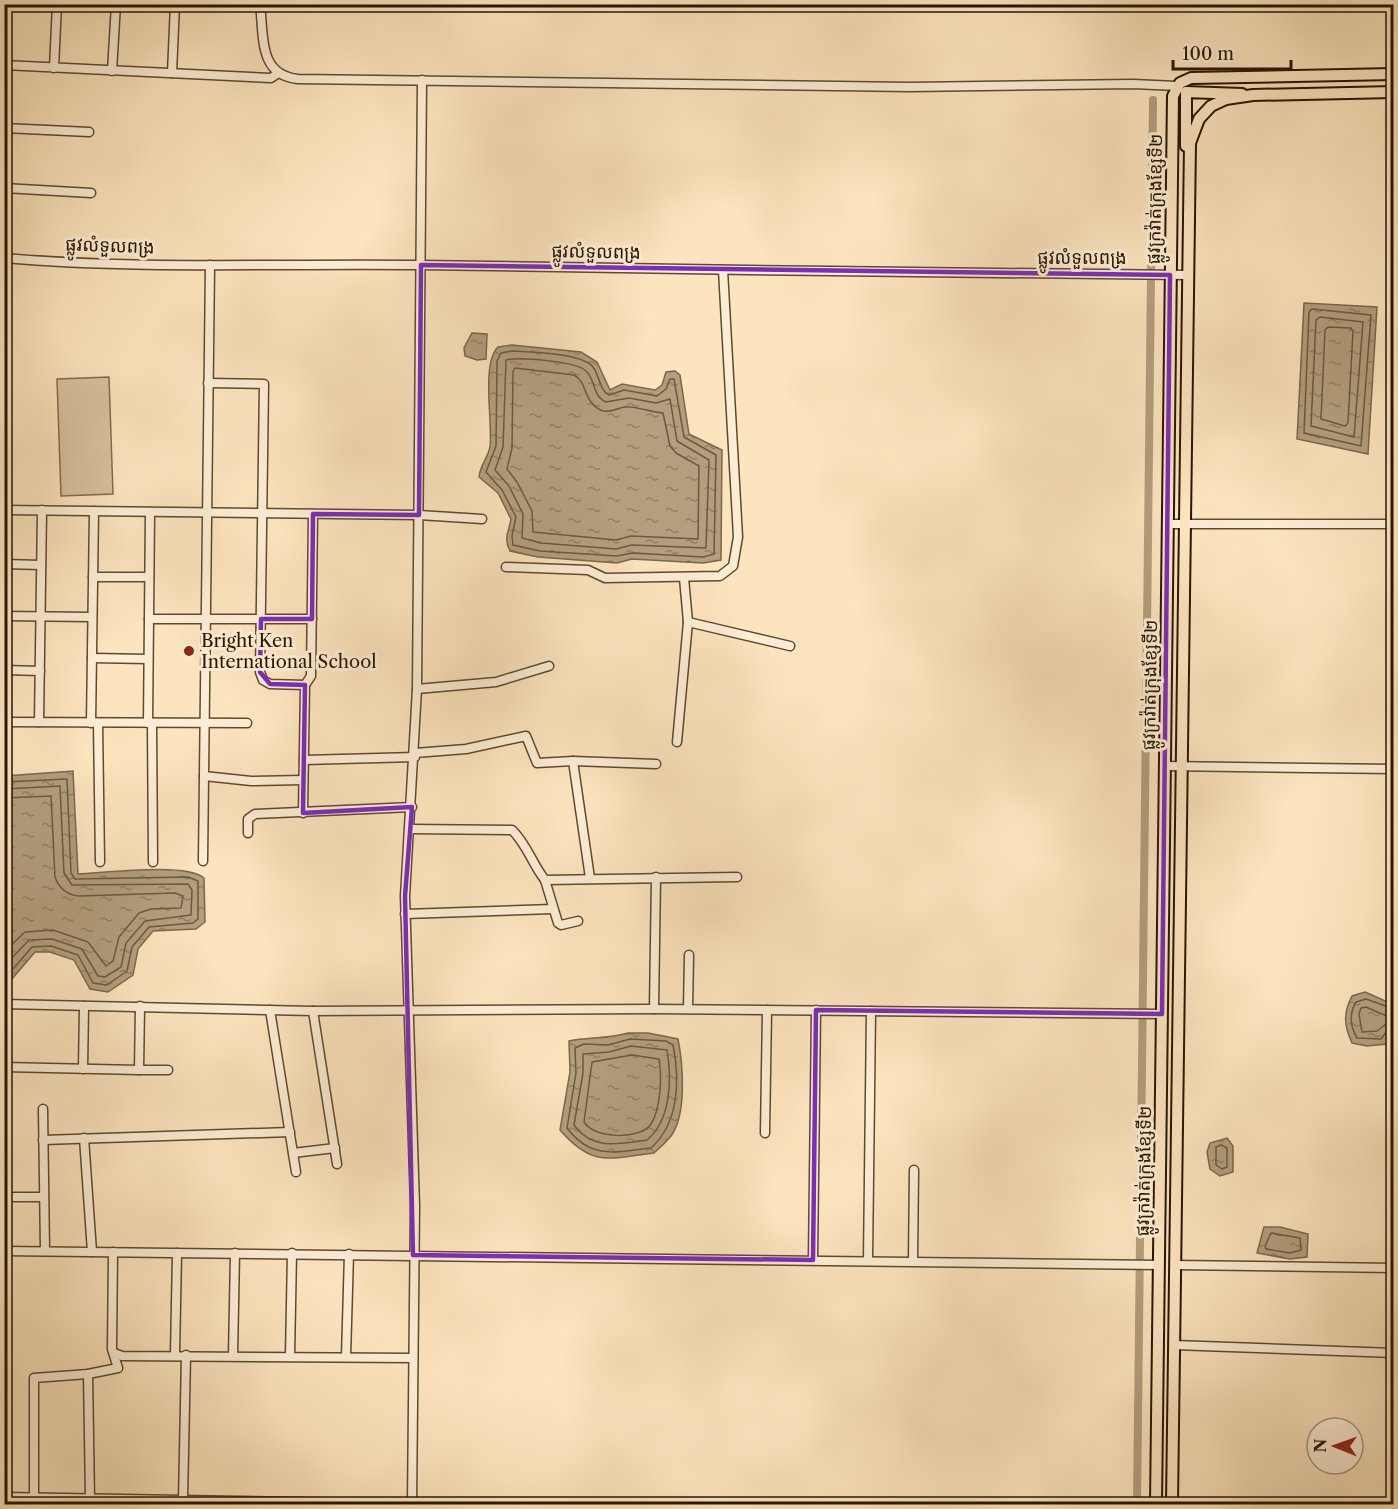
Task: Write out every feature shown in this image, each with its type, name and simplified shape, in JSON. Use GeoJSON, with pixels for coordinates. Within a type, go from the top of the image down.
{"type":"FeatureCollection","features":[{"type":"Feature","properties":{"kind":"main road"},"geometry":{"type":"LineString","coordinates":[[1188,164],[1182,89],[1191,78],[1394,74]]}},
{"type":"Feature","properties":{"kind":"main road"},"geometry":{"type":"LineString","coordinates":[[1182,89],[1227,91],[1252,95]]}},
{"type":"Feature","properties":{"kind":"main road","name":"ផ្លូវក្រវ៉ាត់ក្រុងខ្សែទី២"},"geometry":{"type":"LineString","coordinates":[[1156,1504],[1160,1264],[1158,1014],[1169,524],[1172,104],[1182,89]]}},
{"type":"Feature","properties":{"kind":"main road","name":"ផ្លូវក្រវ៉ាត់ក្រុងខ្សែទី២"},"geometry":{"type":"LineString","coordinates":[[1172,1504],[1188,164],[1191,136],[1204,113],[1211,106],[1226,99],[1252,95],[1394,92]]}},
{"type":"Feature","properties":{"kind":"main road"},"geometry":{"type":"LineString","coordinates":[[1158,1014],[1178,1014]]}},
{"type":"Feature","properties":{"kind":"main road"},"geometry":{"type":"LineString","coordinates":[[1160,1264],[1175,1265]]}},
{"type":"Feature","properties":{"kind":"street"},"geometry":{"type":"LineString","coordinates":[[54,68],[57,4]]}},
{"type":"Feature","properties":{"kind":"street"},"geometry":{"type":"LineString","coordinates":[[112,71],[116,4]]}},
{"type":"Feature","properties":{"kind":"street"},"geometry":{"type":"LineString","coordinates":[[172,73],[175,4]]}},
{"type":"Feature","properties":{"kind":"street"},"geometry":{"type":"LineString","coordinates":[[260,4],[267,57],[277,74],[298,79],[910,87],[1132,84],[1182,89]]}},
{"type":"Feature","properties":{"kind":"street"},"geometry":{"type":"LineString","coordinates":[[4,66],[271,78],[277,74]]}},
{"type":"Feature","properties":{"kind":"street"},"geometry":{"type":"LineString","coordinates":[[4,1497],[412,1504],[415,1206],[405,914],[417,689],[422,80]]}},
{"type":"Feature","properties":{"kind":"street"},"geometry":{"type":"LineString","coordinates":[[4,128],[88,132]]}},
{"type":"Feature","properties":{"kind":"street"},"geometry":{"type":"LineString","coordinates":[[4,188],[91,193]]}},
{"type":"Feature","properties":{"kind":"street","name":"ផ្លូវលំទួលពង្រ"},"geometry":{"type":"LineString","coordinates":[[4,258],[101,264],[421,265],[1187,275]]}},
{"type":"Feature","properties":{"kind":"street"},"geometry":{"type":"LineString","coordinates":[[203,861],[210,265]]}},
{"type":"Feature","properties":{"kind":"street"},"geometry":{"type":"LineString","coordinates":[[506,567],[588,570],[605,578],[684,578],[720,576],[733,566],[738,537],[723,270]]}},
{"type":"Feature","properties":{"kind":"street"},"geometry":{"type":"LineString","coordinates":[[208,383],[264,384],[262,680],[270,684],[305,685]]}},
{"type":"Feature","properties":{"kind":"street"},"geometry":{"type":"LineString","coordinates":[[4,510],[418,515],[482,519]]}},
{"type":"Feature","properties":{"kind":"street"},"geometry":{"type":"LineString","coordinates":[[39,722],[42,510]]}},
{"type":"Feature","properties":{"kind":"street"},"geometry":{"type":"LineString","coordinates":[[94,511],[92,658],[100,862]]}},
{"type":"Feature","properties":{"kind":"street"},"geometry":{"type":"LineString","coordinates":[[150,512],[148,659],[153,862]]}},
{"type":"Feature","properties":{"kind":"street"},"geometry":{"type":"LineString","coordinates":[[303,813],[305,685],[311,676],[313,514]]}},
{"type":"Feature","properties":{"kind":"street"},"geometry":{"type":"LineString","coordinates":[[1169,524],[1394,524]]}},
{"type":"Feature","properties":{"kind":"street"},"geometry":{"type":"LineString","coordinates":[[4,564],[41,565]]}},
{"type":"Feature","properties":{"kind":"street"},"geometry":{"type":"LineString","coordinates":[[93,577],[149,577]]}},
{"type":"Feature","properties":{"kind":"street"},"geometry":{"type":"LineString","coordinates":[[677,742],[688,622],[684,578]]}},
{"type":"Feature","properties":{"kind":"street"},"geometry":{"type":"LineString","coordinates":[[4,616],[92,616]]}},
{"type":"Feature","properties":{"kind":"street"},"geometry":{"type":"LineString","coordinates":[[149,619],[312,619]]}},
{"type":"Feature","properties":{"kind":"street"},"geometry":{"type":"LineString","coordinates":[[688,622],[790,646]]}},
{"type":"Feature","properties":{"kind":"street"},"geometry":{"type":"LineString","coordinates":[[92,658],[148,659]]}},
{"type":"Feature","properties":{"kind":"street"},"geometry":{"type":"LineString","coordinates":[[417,689],[496,682],[549,666]]}},
{"type":"Feature","properties":{"kind":"street"},"geometry":{"type":"LineString","coordinates":[[4,670],[40,671]]}},
{"type":"Feature","properties":{"kind":"street"},"geometry":{"type":"LineString","coordinates":[[4,722],[247,723]]}},
{"type":"Feature","properties":{"kind":"street"},"geometry":{"type":"LineString","coordinates":[[304,760],[415,755],[466,749],[526,736],[537,763],[573,761],[656,764]]}},
{"type":"Feature","properties":{"kind":"street"},"geometry":{"type":"LineString","coordinates":[[573,761],[590,878]]}},
{"type":"Feature","properties":{"kind":"street"},"geometry":{"type":"LineString","coordinates":[[1165,766],[1394,769]]}},
{"type":"Feature","properties":{"kind":"street"},"geometry":{"type":"LineString","coordinates":[[204,776],[251,781],[303,780]]}},
{"type":"Feature","properties":{"kind":"street"},"geometry":{"type":"LineString","coordinates":[[248,833],[250,815],[412,807]]}},
{"type":"Feature","properties":{"kind":"street"},"geometry":{"type":"LineString","coordinates":[[410,829],[512,830],[523,841],[532,864],[545,880],[559,924],[578,921]]}},
{"type":"Feature","properties":{"kind":"street"},"geometry":{"type":"LineString","coordinates":[[654,1009],[656,877]]}},
{"type":"Feature","properties":{"kind":"street"},"geometry":{"type":"LineString","coordinates":[[545,880],[737,877]]}},
{"type":"Feature","properties":{"kind":"street"},"geometry":{"type":"LineString","coordinates":[[405,914],[553,909]]}},
{"type":"Feature","properties":{"kind":"street"},"geometry":{"type":"LineString","coordinates":[[688,1009],[689,955]]}},
{"type":"Feature","properties":{"kind":"street"},"geometry":{"type":"LineString","coordinates":[[4,1004],[314,1011],[688,1009],[1158,1014]]}},
{"type":"Feature","properties":{"kind":"street"},"geometry":{"type":"LineString","coordinates":[[83,1069],[84,1006]]}},
{"type":"Feature","properties":{"kind":"street"},"geometry":{"type":"LineString","coordinates":[[139,1070],[140,1006]]}},
{"type":"Feature","properties":{"kind":"street"},"geometry":{"type":"LineString","coordinates":[[270,1010],[296,1172]]}},
{"type":"Feature","properties":{"kind":"street"},"geometry":{"type":"LineString","coordinates":[[765,1133],[767,1010]]}},
{"type":"Feature","properties":{"kind":"street"},"geometry":{"type":"LineString","coordinates":[[813,1260],[816,1010]]}},
{"type":"Feature","properties":{"kind":"street"},"geometry":{"type":"LineString","coordinates":[[314,1011],[337,1164]]}},
{"type":"Feature","properties":{"kind":"street"},"geometry":{"type":"LineString","coordinates":[[868,1260],[871,1011]]}},
{"type":"Feature","properties":{"kind":"street"},"geometry":{"type":"LineString","coordinates":[[4,1067],[168,1070]]}},
{"type":"Feature","properties":{"kind":"street"},"geometry":{"type":"LineString","coordinates":[[43,1109],[45,1251]]}},
{"type":"Feature","properties":{"kind":"street"},"geometry":{"type":"LineString","coordinates":[[44,1140],[290,1132]]}},
{"type":"Feature","properties":{"kind":"street"},"geometry":{"type":"LineString","coordinates":[[84,1138],[92,1252]]}},
{"type":"Feature","properties":{"kind":"street"},"geometry":{"type":"LineString","coordinates":[[293,1153],[334,1148]]}},
{"type":"Feature","properties":{"kind":"street"},"geometry":{"type":"LineString","coordinates":[[913,1261],[914,1170]]}},
{"type":"Feature","properties":{"kind":"street"},"geometry":{"type":"LineString","coordinates":[[4,1197],[44,1197]]}},
{"type":"Feature","properties":{"kind":"street"},"geometry":{"type":"LineString","coordinates":[[4,1251],[1160,1264]]}},
{"type":"Feature","properties":{"kind":"street"},"geometry":{"type":"LineString","coordinates":[[34,1498],[34,1378],[88,1374],[118,1368],[114,1353],[113,1252]]}},
{"type":"Feature","properties":{"kind":"street"},"geometry":{"type":"LineString","coordinates":[[175,1355],[177,1252]]}},
{"type":"Feature","properties":{"kind":"street"},"geometry":{"type":"LineString","coordinates":[[233,1356],[235,1253]]}},
{"type":"Feature","properties":{"kind":"street"},"geometry":{"type":"LineString","coordinates":[[290,1356],[292,1253]]}},
{"type":"Feature","properties":{"kind":"street"},"geometry":{"type":"LineString","coordinates":[[346,1357],[349,1254]]}},
{"type":"Feature","properties":{"kind":"street"},"geometry":{"type":"LineString","coordinates":[[1175,1265],[1394,1268]]}},
{"type":"Feature","properties":{"kind":"street"},"geometry":{"type":"LineString","coordinates":[[1174,1345],[1394,1353]]}},
{"type":"Feature","properties":{"kind":"street"},"geometry":{"type":"LineString","coordinates":[[114,1353],[122,1356],[414,1358]]}},
{"type":"Feature","properties":{"kind":"street"},"geometry":{"type":"LineString","coordinates":[[183,1500],[186,1355]]}},
{"type":"Feature","properties":{"kind":"street"},"geometry":{"type":"LineString","coordinates":[[88,1374],[90,1499]]}},
{"type":"Feature","properties":{"kind":"highlighted area"},"geometry":{"type":"Polygon","coordinates":[[[421,265],[1170,275],[1162,1014],[816,1010],[813,1260],[413,1255],[405,896],[412,807],[303,813],[305,685],[270,684],[260,672],[261,619],[312,619],[313,514],[419,515],[421,265]]]}},
{"type":"Feature","properties":{"kind":"shaded area"},"geometry":{"type":"Polygon","coordinates":[[[109,377],[113,494],[61,496],[57,379],[109,377]]]}},
{"type":"Feature","properties":{"kind":"water"},"geometry":{"type":"Polygon","coordinates":[[[1304,303],[1377,307],[1368,454],[1297,439],[1304,303]]]}},
{"type":"Feature","properties":{"kind":"water"},"geometry":{"type":"Polygon","coordinates":[[[472,333],[487,334],[486,359],[477,360],[465,356],[464,348],[472,333]]]}},
{"type":"Feature","properties":{"kind":"water"},"geometry":{"type":"Polygon","coordinates":[[[512,345],[581,352],[597,362],[610,390],[622,384],[655,390],[662,385],[666,372],[675,371],[680,375],[689,434],[722,450],[721,560],[703,563],[632,559],[617,563],[538,557],[510,551],[507,539],[511,519],[498,493],[479,477],[490,447],[490,366],[498,347],[512,345]]]}},
{"type":"Feature","properties":{"kind":"water"},"geometry":{"type":"Polygon","coordinates":[[[73,771],[78,874],[163,869],[194,873],[204,878],[205,922],[196,929],[153,931],[138,949],[133,975],[108,992],[90,989],[74,960],[50,952],[35,952],[11,980],[5,972],[5,776],[73,771]]]}},
{"type":"Feature","properties":{"kind":"water"},"geometry":{"type":"Polygon","coordinates":[[[1365,992],[1392,1004],[1393,1030],[1387,1044],[1367,1046],[1352,1043],[1349,1037],[1346,1020],[1349,1002],[1352,996],[1365,992]]]}},
{"type":"Feature","properties":{"kind":"water"},"geometry":{"type":"Polygon","coordinates":[[[628,1033],[648,1033],[678,1039],[682,1075],[680,1115],[671,1136],[654,1153],[602,1158],[582,1150],[560,1130],[570,1072],[569,1041],[628,1033]]]}},
{"type":"Feature","properties":{"kind":"water"},"geometry":{"type":"Polygon","coordinates":[[[1227,1138],[1233,1146],[1233,1172],[1220,1176],[1210,1169],[1207,1152],[1210,1143],[1227,1138]]]}},
{"type":"Feature","properties":{"kind":"water"},"geometry":{"type":"Polygon","coordinates":[[[1264,1227],[1280,1227],[1308,1234],[1307,1257],[1290,1259],[1257,1253],[1264,1227]]]}},
{"type":"Feature","properties":{"kind":"waterway"},"geometry":{"type":"LineString","coordinates":[[1137,1504],[1153,100]]}},
{"type":"Feature","properties":{"kind":"place","name":"Bright Ken International School"},"geometry":{"type":"Point","coordinates":[189,651]}}]}
